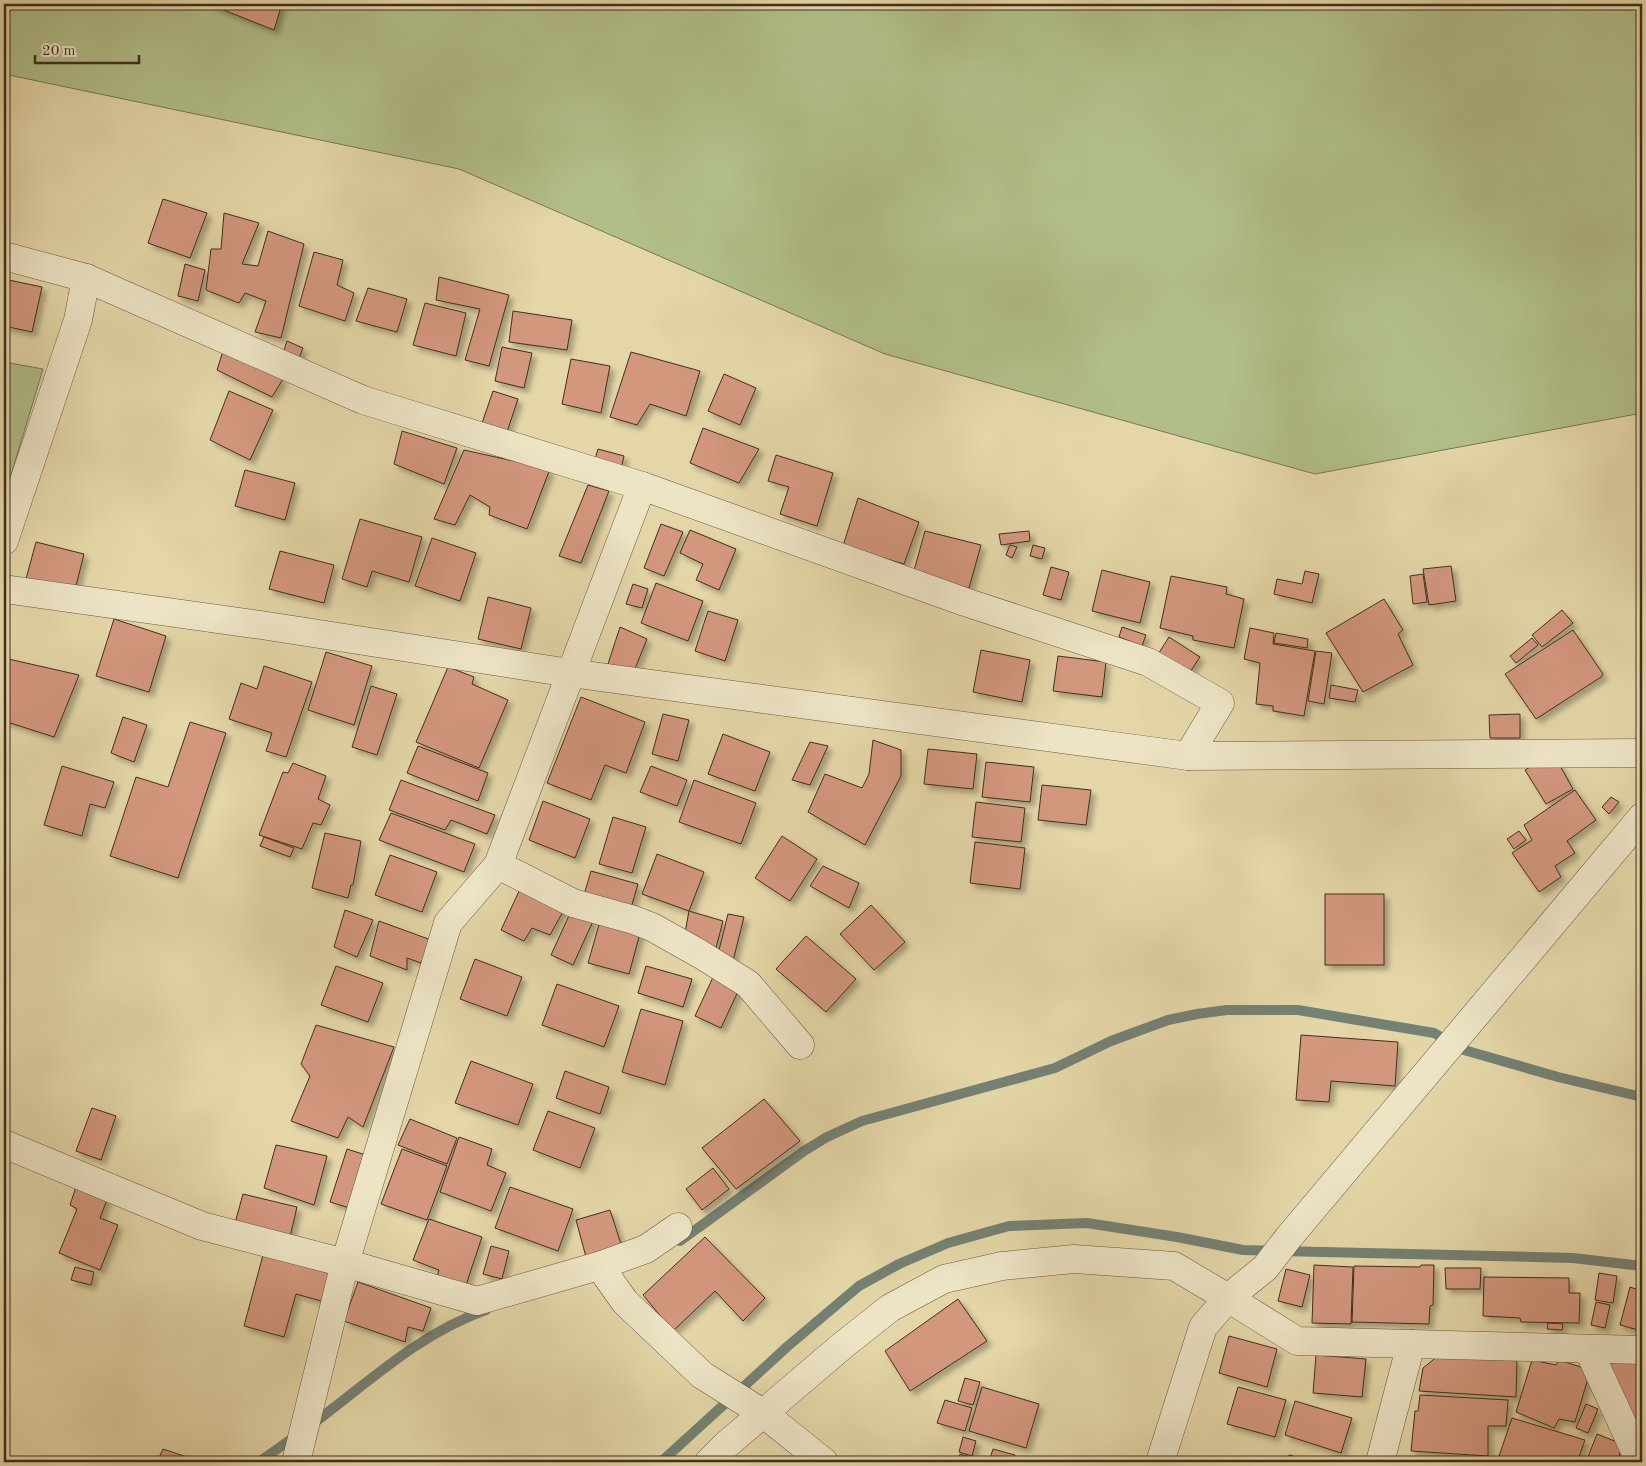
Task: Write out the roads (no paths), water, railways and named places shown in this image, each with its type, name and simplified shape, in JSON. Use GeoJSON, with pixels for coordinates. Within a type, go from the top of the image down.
{"type":"FeatureCollection","features":[{"type":"Feature","properties":{"kind":"street"},"geometry":{"type":"LineString","coordinates":[[4,256],[86,278],[363,400],[642,486],[965,602],[1148,662],[1220,703],[1188,756]]}},
{"type":"Feature","properties":{"kind":"street"},"geometry":{"type":"LineString","coordinates":[[4,541],[78,320],[86,278]]}},
{"type":"Feature","properties":{"kind":"street"},"geometry":{"type":"LineString","coordinates":[[296,1462],[345,1263],[448,923],[498,865],[642,486]]}},
{"type":"Feature","properties":{"kind":"street"},"geometry":{"type":"LineString","coordinates":[[4,589],[570,673],[1188,756],[1642,754]]}},
{"type":"Feature","properties":{"kind":"street"},"geometry":{"type":"LineString","coordinates":[[1160,1462],[1203,1327],[1228,1298],[1266,1268],[1289,1237],[1642,817]]}},
{"type":"Feature","properties":{"kind":"street"},"geometry":{"type":"LineString","coordinates":[[498,865],[573,903],[652,927],[700,954],[748,984],[800,1045]]}},
{"type":"Feature","properties":{"kind":"street"},"geometry":{"type":"LineString","coordinates":[[4,1144],[202,1226],[345,1263],[477,1301],[603,1268],[646,1248],[678,1227]]}},
{"type":"Feature","properties":{"kind":"street"},"geometry":{"type":"LineString","coordinates":[[709,1462],[759,1411],[890,1308],[944,1279],[1002,1266],[1074,1260],[1174,1266],[1298,1341],[1642,1350]]}},
{"type":"Feature","properties":{"kind":"street"},"geometry":{"type":"LineString","coordinates":[[603,1268],[625,1302],[702,1375],[759,1411],[824,1462]]}},
{"type":"Feature","properties":{"kind":"street"},"geometry":{"type":"LineString","coordinates":[[1384,1461],[1411,1344]]}},
{"type":"Feature","properties":{"kind":"street"},"geometry":{"type":"LineString","coordinates":[[1588,1349],[1640,1462]]}},
{"type":"Feature","properties":{"kind":"waterway"},"geometry":{"type":"LineString","coordinates":[[680,1241],[804,1151],[827,1137],[862,1121],[1055,1068],[1111,1041],[1168,1020],[1197,1014],[1227,1010],[1298,1010],[1434,1033],[1464,1050],[1558,1077],[1642,1097]]}},
{"type":"Feature","properties":{"kind":"waterway"},"geometry":{"type":"LineString","coordinates":[[661,1462],[788,1346],[859,1286],[899,1264],[948,1243],[1009,1226],[1087,1223],[1177,1237],[1243,1250],[1573,1258],[1642,1266]]}},
{"type":"Feature","properties":{"kind":"waterway"},"geometry":{"type":"LineString","coordinates":[[311,1425],[373,1376],[416,1346],[461,1320],[486,1310]]}},
{"type":"Feature","properties":{"kind":"waterway"},"geometry":{"type":"LineString","coordinates":[[259,1462],[297,1435]]}}]}
